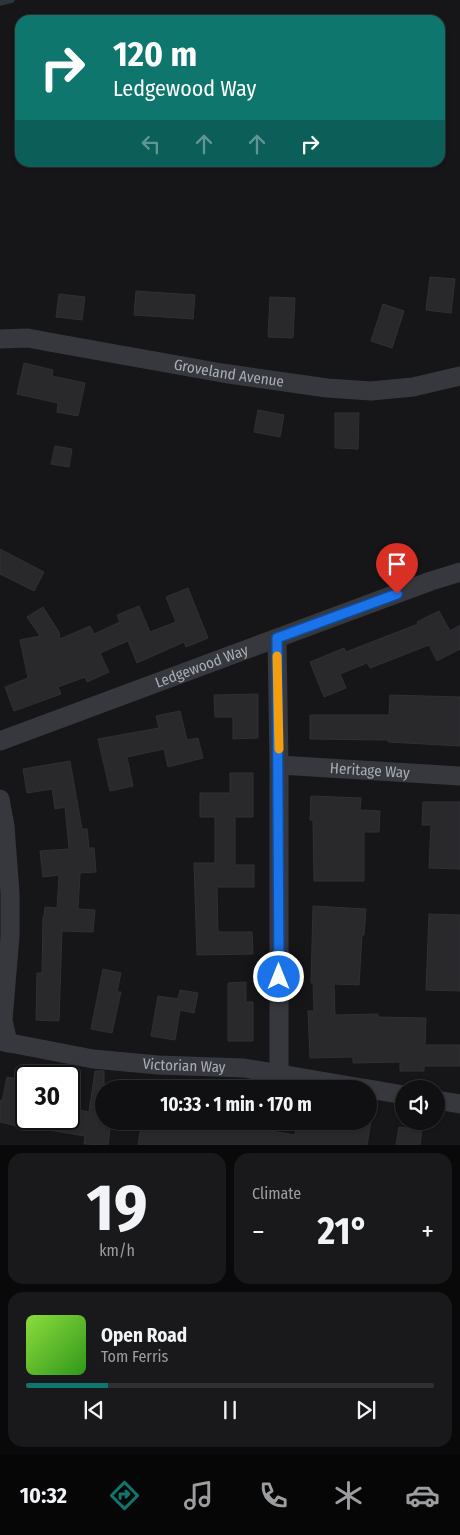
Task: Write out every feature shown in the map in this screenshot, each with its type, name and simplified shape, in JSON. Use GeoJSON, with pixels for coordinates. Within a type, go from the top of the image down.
{"type":"FeatureCollection","features":[{"type":"Feature","properties":{"kind":"street","name":"Groveland Avenue"},"geometry":{"type":"LineString","coordinates":[[0,339],[28,338],[42,340],[222,373],[327,388],[370,391],[414,388],[460,376]]}},
{"type":"Feature","properties":{"kind":"street","name":"Ledgewood Way"},"geometry":{"type":"LineString","coordinates":[[0,741],[431,581],[460,572]]}},
{"type":"Feature","properties":{"kind":"street"},"geometry":{"type":"LineString","coordinates":[[277,638],[279,1073]]}},
{"type":"Feature","properties":{"kind":"street","name":"Heritage Way"},"geometry":{"type":"LineString","coordinates":[[279,765],[460,776]]}},
{"type":"Feature","properties":{"kind":"street"},"geometry":{"type":"LineString","coordinates":[[0,799],[5,826],[10,894],[10,936],[3,1020],[4,1042]]}},
{"type":"Feature","properties":{"kind":"street","name":"Victorian Way"},"geometry":{"type":"LineString","coordinates":[[4,1042],[93,1059],[158,1065],[244,1068],[318,1080]]}},
{"type":"Feature","properties":{"kind":"street","name":"Victorian Way"},"geometry":{"type":"LineString","coordinates":[[377,1090],[395,1094]]}},
{"type":"Feature","properties":{"kind":"street"},"geometry":{"type":"LineString","coordinates":[[445,1102],[460,1104]]}},
{"type":"Feature","properties":{"kind":"building"},"geometry":{"type":"Polygon","coordinates":[[[430,277],[455,279],[451,313],[426,310],[430,277]]]}},
{"type":"Feature","properties":{"kind":"building"},"geometry":{"type":"Polygon","coordinates":[[[136,291],[195,295],[193,319],[134,315],[136,291]]]}},
{"type":"Feature","properties":{"kind":"building"},"geometry":{"type":"Polygon","coordinates":[[[59,294],[85,297],[82,320],[56,317],[59,294]]]}},
{"type":"Feature","properties":{"kind":"building"},"geometry":{"type":"Polygon","coordinates":[[[270,297],[295,298],[293,338],[268,337],[270,297]]]}},
{"type":"Feature","properties":{"kind":"building"},"geometry":{"type":"Polygon","coordinates":[[[383,304],[404,311],[392,348],[371,341],[383,304]]]}},
{"type":"Feature","properties":{"kind":"building"},"geometry":{"type":"Polygon","coordinates":[[[24,363],[53,370],[52,376],[85,383],[78,416],[57,412],[58,403],[17,394],[24,363]]]}},
{"type":"Feature","properties":{"kind":"building"},"geometry":{"type":"Polygon","coordinates":[[[258,410],[284,415],[280,437],[254,432],[258,410]]]}},
{"type":"Feature","properties":{"kind":"building"},"geometry":{"type":"Polygon","coordinates":[[[335,413],[359,413],[358,449],[335,448],[335,413]]]}},
{"type":"Feature","properties":{"kind":"building"},"geometry":{"type":"Polygon","coordinates":[[[55,446],[72,449],[69,467],[51,464],[55,446]]]}},
{"type":"Feature","properties":{"kind":"building"},"geometry":{"type":"Polygon","coordinates":[[[0,549],[44,572],[34,591],[0,574],[0,549]]]}},
{"type":"Feature","properties":{"kind":"building"},"geometry":{"type":"Polygon","coordinates":[[[188,588],[208,638],[186,647],[184,642],[137,663],[128,641],[100,653],[109,672],[87,682],[85,677],[58,687],[61,694],[14,711],[5,687],[28,678],[20,640],[40,636],[27,617],[43,607],[59,632],[60,639],[90,626],[94,634],[120,622],[117,615],[139,606],[150,632],[176,622],[166,597],[188,588]]]}},
{"type":"Feature","properties":{"kind":"building"},"geometry":{"type":"Polygon","coordinates":[[[439,611],[450,631],[460,625],[460,649],[437,661],[429,645],[370,668],[367,663],[340,674],[346,688],[324,697],[310,662],[344,648],[346,652],[418,624],[417,622],[439,611]]]}},
{"type":"Feature","properties":{"kind":"building"},"geometry":{"type":"Polygon","coordinates":[[[258,694],[258,738],[233,739],[233,717],[215,717],[214,695],[258,694]]]}},
{"type":"Feature","properties":{"kind":"building"},"geometry":{"type":"Polygon","coordinates":[[[390,695],[460,697],[460,746],[388,742],[388,740],[310,739],[310,715],[389,715],[390,695]]]}},
{"type":"Feature","properties":{"kind":"building"},"geometry":{"type":"Polygon","coordinates":[[[180,711],[187,740],[198,738],[203,758],[168,767],[164,749],[127,757],[133,786],[110,791],[98,739],[159,728],[156,716],[180,711]]]}},
{"type":"Feature","properties":{"kind":"building"},"geometry":{"type":"Polygon","coordinates":[[[70,761],[82,829],[87,829],[89,848],[94,848],[96,872],[80,873],[78,909],[95,910],[93,932],[62,931],[59,1021],[36,1020],[37,973],[42,973],[43,917],[45,907],[57,908],[59,875],[43,877],[40,851],[69,849],[65,807],[55,809],[52,789],[27,793],[23,769],[70,761]]]}},
{"type":"Feature","properties":{"kind":"building"},"geometry":{"type":"Polygon","coordinates":[[[230,773],[253,773],[253,817],[235,817],[235,865],[254,865],[254,887],[217,887],[218,932],[252,932],[253,954],[197,955],[194,863],[215,863],[215,817],[200,817],[200,793],[230,793],[230,773]]]}},
{"type":"Feature","properties":{"kind":"building"},"geometry":{"type":"Polygon","coordinates":[[[311,796],[361,798],[360,810],[380,811],[379,832],[364,832],[364,881],[314,881],[313,820],[310,820],[311,796]]]}},
{"type":"Feature","properties":{"kind":"building"},"geometry":{"type":"Polygon","coordinates":[[[423,802],[460,802],[460,869],[429,868],[431,825],[422,825],[423,802]]]}},
{"type":"Feature","properties":{"kind":"building"},"geometry":{"type":"Polygon","coordinates":[[[313,906],[366,909],[364,935],[362,935],[359,985],[334,984],[335,1015],[378,1014],[378,1017],[426,1018],[425,1045],[460,1045],[460,1066],[424,1066],[424,1071],[400,1071],[400,1062],[353,1063],[353,1057],[310,1058],[308,1011],[314,1011],[313,983],[311,983],[313,906]]]}},
{"type":"Feature","properties":{"kind":"building"},"geometry":{"type":"Polygon","coordinates":[[[429,914],[460,915],[460,991],[426,990],[429,914]]]}},
{"type":"Feature","properties":{"kind":"building"},"geometry":{"type":"Polygon","coordinates":[[[103,969],[121,973],[117,992],[121,992],[112,1033],[91,1029],[103,969]]]}},
{"type":"Feature","properties":{"kind":"building"},"geometry":{"type":"Polygon","coordinates":[[[246,982],[246,1002],[253,1002],[253,1041],[228,1041],[228,983],[246,982]]]}},
{"type":"Feature","properties":{"kind":"building"},"geometry":{"type":"Polygon","coordinates":[[[180,990],[198,993],[194,1013],[180,1010],[175,1040],[151,1036],[158,996],[178,999],[180,990]]]}},
{"type":"Feature","properties":{"kind":"building"},"geometry":{"type":"Polygon","coordinates":[[[95,1071],[104,1071],[104,1080],[95,1080],[95,1130],[110,1130],[108,1145],[84,1144],[85,1136],[48,1130],[80,1130],[80,1110],[89,1112],[95,1071]]]}},
{"type":"Feature","properties":{"kind":"building"},"geometry":{"type":"Polygon","coordinates":[[[7,1077],[15,1079],[15,1126],[0,1122],[0,1100],[2,1101],[7,1077]]]}},
{"type":"Feature","properties":{"kind":"building"},"geometry":{"type":"Polygon","coordinates":[[[140,1130],[265,1130],[295,1135],[296,1130],[370,1130],[367,1145],[138,1145],[140,1130]]]}},
{"type":"Feature","properties":{"kind":"building"},"geometry":{"type":"Polygon","coordinates":[[[398,1130],[422,1130],[420,1145],[396,1145],[398,1130]]]}},
{"type":"Feature","properties":{"kind":"waterway"},"geometry":{"type":"LineString","coordinates":[[0,3],[12,0]]}},
{"type":"Feature","properties":{"kind":"slow traffic"},"geometry":{"type":"LineString","coordinates":[[277,656],[279,749]]}},
{"type":"Feature","properties":{"kind":"route"},"geometry":{"type":"LineString","coordinates":[[279,977],[277,638],[397,594]]}}]}
